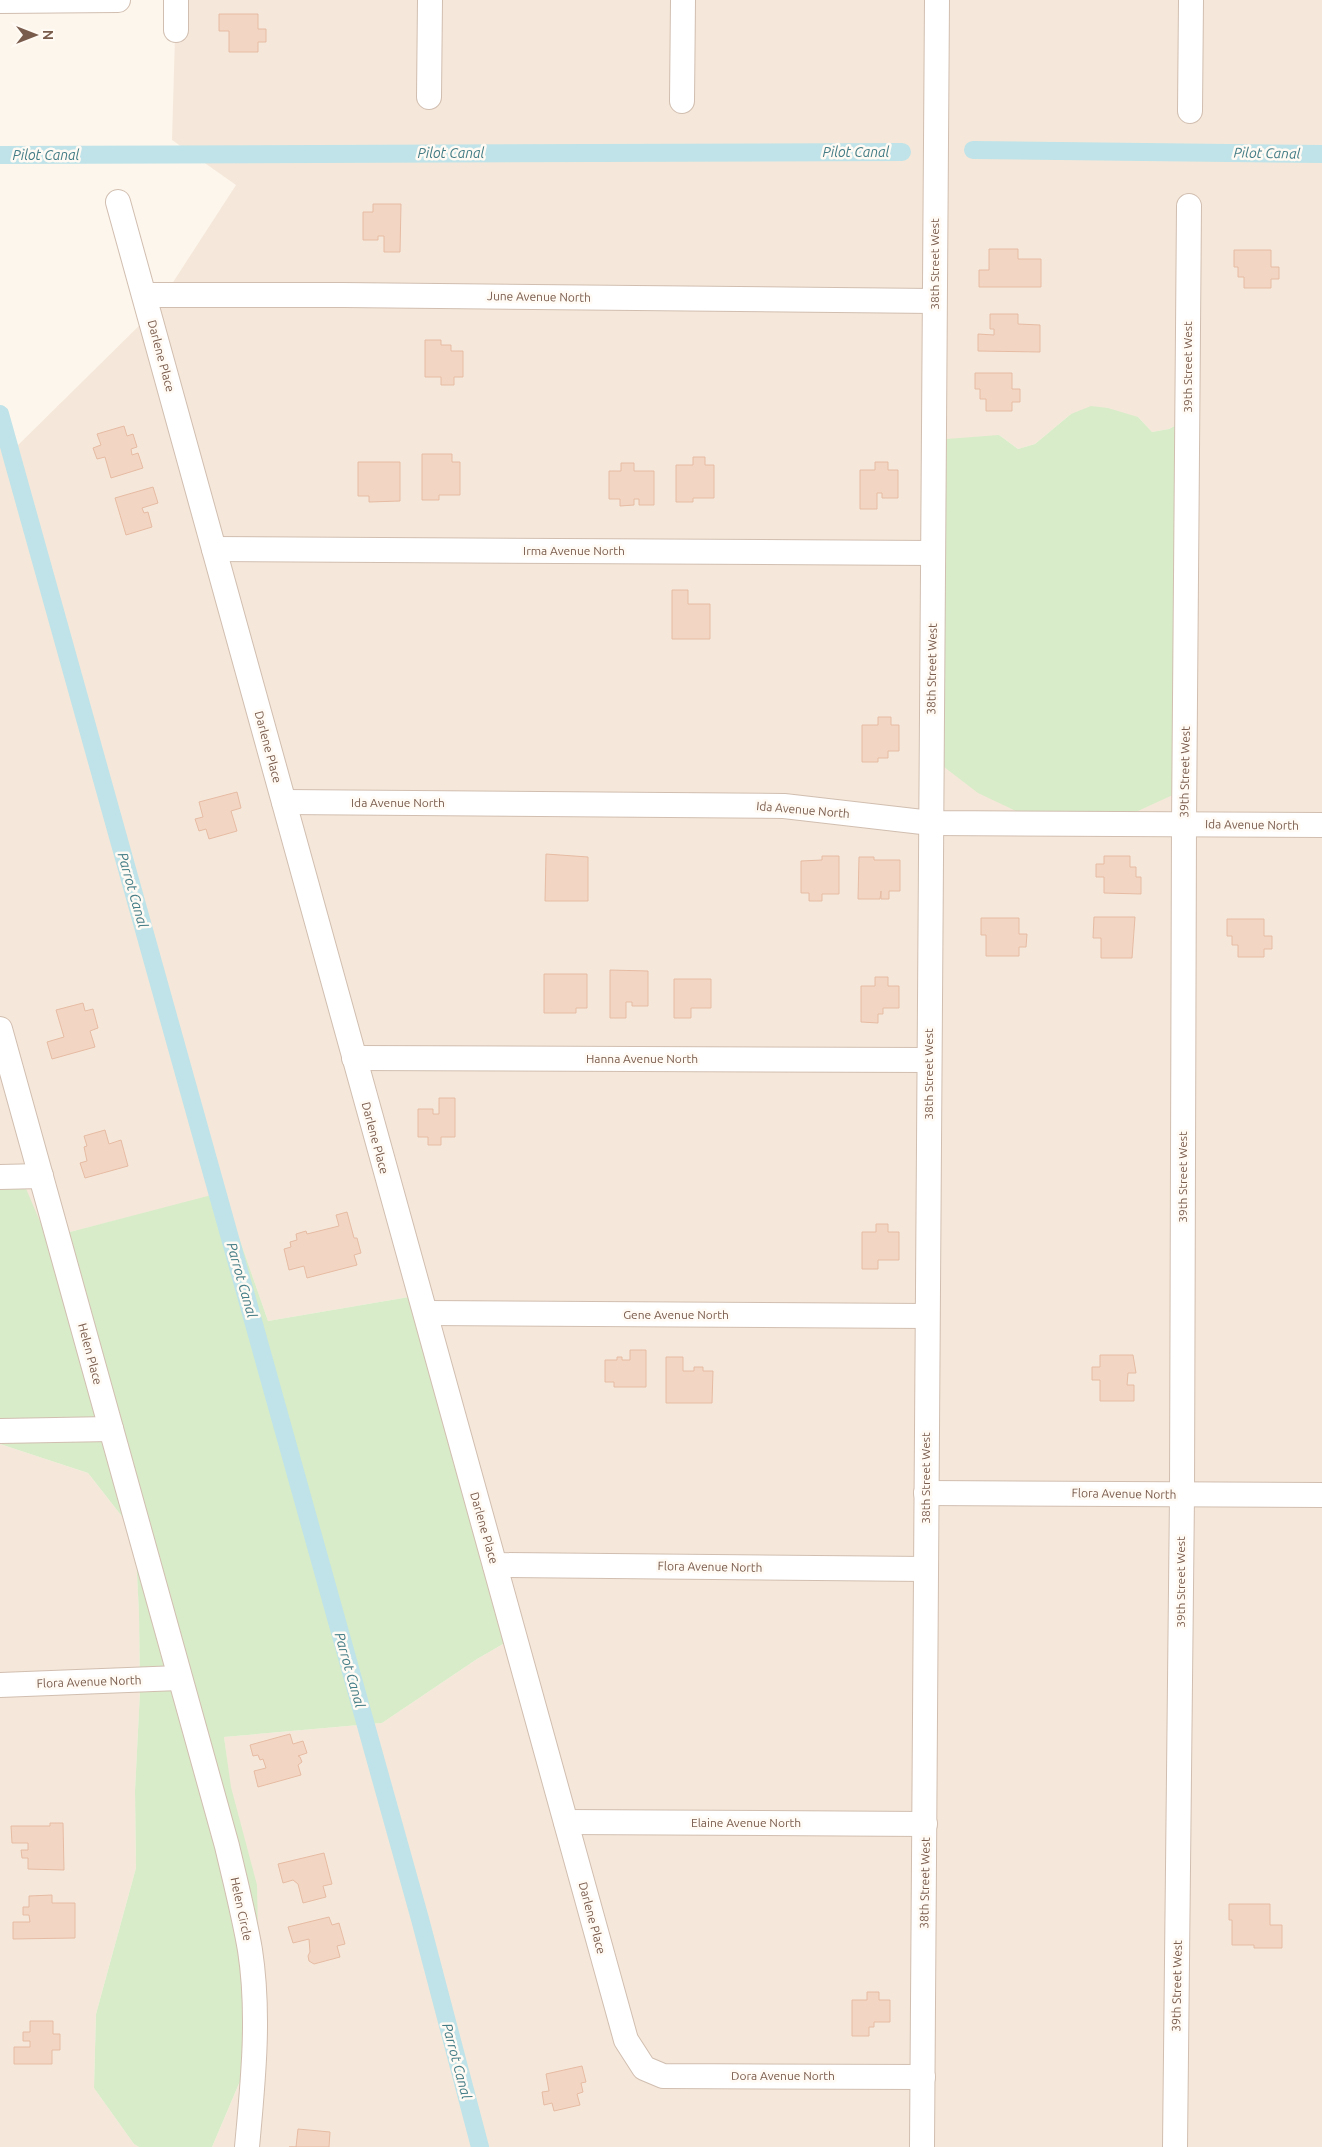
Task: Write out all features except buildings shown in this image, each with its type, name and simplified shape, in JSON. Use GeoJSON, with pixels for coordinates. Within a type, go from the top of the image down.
{"type":"FeatureCollection","features":[{"type":"Feature","properties":{"kind":"street"},"geometry":{"type":"LineString","coordinates":[[0,1],[118,0]]}},
{"type":"Feature","properties":{"kind":"street"},"geometry":{"type":"LineString","coordinates":[[176,0],[176,30]]}},
{"type":"Feature","properties":{"kind":"street"},"geometry":{"type":"LineString","coordinates":[[429,97],[430,0]]}},
{"type":"Feature","properties":{"kind":"street"},"geometry":{"type":"LineString","coordinates":[[682,101],[683,0]]}},
{"type":"Feature","properties":{"kind":"street","name":"38th Street West"},"geometry":{"type":"LineString","coordinates":[[922,2147],[937,0]]}},
{"type":"Feature","properties":{"kind":"street"},"geometry":{"type":"LineString","coordinates":[[1190,111],[1191,0]]}},
{"type":"Feature","properties":{"kind":"street","name":"Darlene Place"},"geometry":{"type":"LineString","coordinates":[[118,202],[409,1261],[426,1314],[626,2040],[644,2068]]}},
{"type":"Feature","properties":{"kind":"street","name":"39th Street West"},"geometry":{"type":"LineString","coordinates":[[1175,2147],[1182,1495],[1184,824],[1190,206]]}},
{"type":"Feature","properties":{"kind":"street","name":"June Avenue North"},"geometry":{"type":"LineString","coordinates":[[145,295],[343,295],[934,301]]}},
{"type":"Feature","properties":{"kind":"street","name":"Irma Avenue North"},"geometry":{"type":"LineString","coordinates":[[214,549],[933,553]]}},
{"type":"Feature","properties":{"kind":"street","name":"Ida Avenue North"},"geometry":{"type":"LineString","coordinates":[[284,802],[784,806],[931,823],[1322,825]]}},
{"type":"Feature","properties":{"kind":"street","name":"Helen Place"},"geometry":{"type":"LineString","coordinates":[[0,1029],[179,1678]]}},
{"type":"Feature","properties":{"kind":"street","name":"Hanna Avenue North"},"geometry":{"type":"LineString","coordinates":[[354,1058],[929,1060]]}},
{"type":"Feature","properties":{"kind":"street"},"geometry":{"type":"LineString","coordinates":[[0,1177],[41,1176]]}},
{"type":"Feature","properties":{"kind":"street","name":"Gene Avenue North"},"geometry":{"type":"LineString","coordinates":[[426,1314],[927,1316]]}},
{"type":"Feature","properties":{"kind":"street"},"geometry":{"type":"LineString","coordinates":[[0,1432],[111,1429]]}},
{"type":"Feature","properties":{"kind":"street","name":"Flora Avenue North"},"geometry":{"type":"LineString","coordinates":[[926,1493],[1322,1495]]}},
{"type":"Feature","properties":{"kind":"street","name":"Flora Avenue North"},"geometry":{"type":"LineString","coordinates":[[495,1565],[926,1569]]}},
{"type":"Feature","properties":{"kind":"street","name":"Flora Avenue North"},"geometry":{"type":"LineString","coordinates":[[0,1685],[179,1678]]}},
{"type":"Feature","properties":{"kind":"street","name":"Helen Circle"},"geometry":{"type":"LineString","coordinates":[[179,1678],[227,1846],[250,1951],[254,2010],[254,2059],[247,2147]]}},
{"type":"Feature","properties":{"kind":"street","name":"Elaine Avenue North"},"geometry":{"type":"LineString","coordinates":[[566,1822],[925,1824]]}},
{"type":"Feature","properties":{"kind":"street","name":"Dora Avenue North"},"geometry":{"type":"LineString","coordinates":[[644,2068],[663,2076],[922,2077]]}},
{"type":"Feature","properties":{"kind":"shaded area"},"geometry":{"type":"Polygon","coordinates":[[[176,0],[1322,0],[1322,2147],[212,2147],[260,2034],[224,1737],[382,1723],[477,1659],[515,1637],[409,1297],[268,1321],[223,1193],[47,1238],[0,1167],[0,420],[10,453],[155,310],[236,185],[172,140],[176,0]],[[1071,414],[1035,444],[1018,449],[999,435],[937,567],[1184,421],[1169,429],[1152,432],[1138,417],[1071,414]]]}},
{"type":"Feature","properties":{"kind":"shaded area"},"geometry":{"type":"Polygon","coordinates":[[[0,1444],[88,1473],[135,1533],[140,1691],[135,1791],[136,1868],[96,2014],[94,2088],[134,2144],[139,2147],[0,2147],[0,1444]]]}},
{"type":"Feature","properties":{"kind":"green space"},"geometry":{"type":"Polygon","coordinates":[[[1091,406],[1108,408],[1138,417],[1152,432],[1169,429],[1184,421],[1188,788],[1127,816],[1020,813],[978,793],[931,757],[946,439],[999,435],[1018,449],[1035,444],[1071,414],[1091,406]]]}},
{"type":"Feature","properties":{"kind":"green space"},"geometry":{"type":"Polygon","coordinates":[[[16,1165],[47,1238],[223,1192],[268,1321],[409,1297],[515,1637],[477,1659],[382,1723],[224,1737],[231,1787],[257,1885],[260,2034],[212,2147],[139,2147],[134,2144],[94,2088],[96,2014],[136,1868],[135,1791],[140,1691],[135,1533],[88,1473],[0,1444],[0,1167],[16,1165]]]}},
{"type":"Feature","properties":{"kind":"waterway","name":"Pilot Canal"},"geometry":{"type":"LineString","coordinates":[[973,150],[1322,154]]}},
{"type":"Feature","properties":{"kind":"waterway","name":"Pilot Canal"},"geometry":{"type":"LineString","coordinates":[[0,155],[902,152]]}},
{"type":"Feature","properties":{"kind":"waterway","name":"Parrot Canal"},"geometry":{"type":"LineString","coordinates":[[0,414],[420,1919],[480,2147]]}}]}
